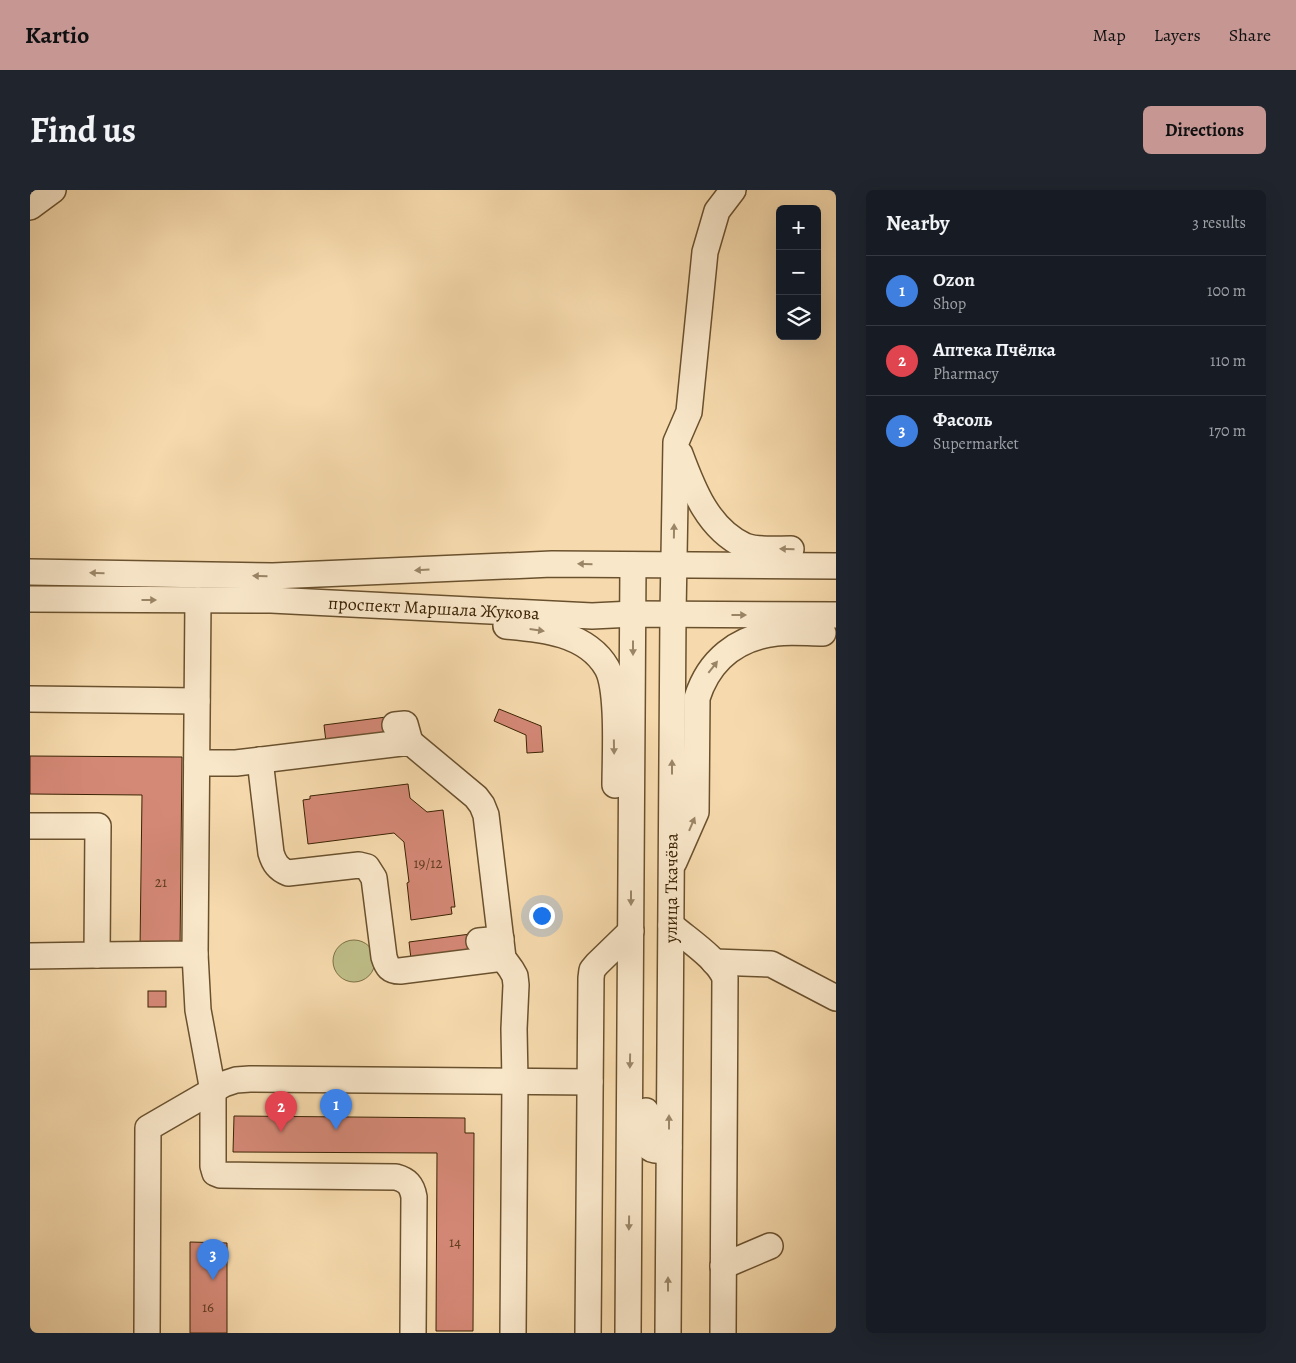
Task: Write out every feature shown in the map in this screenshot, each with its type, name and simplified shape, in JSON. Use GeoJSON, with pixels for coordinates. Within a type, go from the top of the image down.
{"type":"FeatureCollection","features":[{"type":"Feature","properties":{"kind":"street"},"geometry":{"type":"LineString","coordinates":[[30,207],[53,190]]}},
{"type":"Feature","properties":{"kind":"street"},"geometry":{"type":"LineString","coordinates":[[733,190],[717,211],[705,252],[689,412],[676,442],[702,506],[716,524],[728,535],[746,546],[761,549],[836,550]]}},
{"type":"Feature","properties":{"kind":"street","name":"улица Ткачёва"},"geometry":{"type":"LineString","coordinates":[[668,1333],[673,565],[676,442]]}},
{"type":"Feature","properties":{"kind":"street","name":"проспект Маршала Жукова"},"geometry":{"type":"LineString","coordinates":[[30,572],[273,576],[552,564],[836,566]]}},
{"type":"Feature","properties":{"kind":"street"},"geometry":{"type":"LineString","coordinates":[[628,1333],[633,565]]}},
{"type":"Feature","properties":{"kind":"street","name":"проспект Маршала Жукова"},"geometry":{"type":"LineString","coordinates":[[30,599],[271,600],[592,616],[673,614],[836,616]]}},
{"type":"Feature","properties":{"kind":"street"},"geometry":{"type":"LineString","coordinates":[[198,600],[195,954],[198,1010],[213,1091],[213,1166],[215,1173],[220,1175],[396,1177],[405,1180],[412,1187],[414,1197],[413,1333]]}},
{"type":"Feature","properties":{"kind":"street"},"geometry":{"type":"LineString","coordinates":[[405,607],[421,619],[519,627],[552,632],[576,640],[596,654],[607,669],[614,699],[615,820],[631,866]]}},
{"type":"Feature","properties":{"kind":"street"},"geometry":{"type":"LineString","coordinates":[[671,869],[696,812],[697,698],[702,683],[712,667],[735,646],[754,637],[778,633],[836,633]]}},
{"type":"Feature","properties":{"kind":"street"},"geometry":{"type":"LineString","coordinates":[[30,699],[197,701]]}},
{"type":"Feature","properties":{"kind":"street"},"geometry":{"type":"LineString","coordinates":[[197,763],[236,763],[260,760],[402,733],[476,797],[482,805],[486,815],[495,946],[511,968],[516,985],[514,1028],[513,1333]]}},
{"type":"Feature","properties":{"kind":"street"},"geometry":{"type":"LineString","coordinates":[[260,760],[271,853],[274,864],[288,874],[359,865],[367,867],[374,878],[384,957],[387,966],[394,971],[400,971],[495,946]]}},
{"type":"Feature","properties":{"kind":"street"},"geometry":{"type":"LineString","coordinates":[[632,794],[642,784],[649,783],[657,791],[656,907],[671,952]]}},
{"type":"Feature","properties":{"kind":"street"},"geometry":{"type":"LineString","coordinates":[[30,826],[98,826],[97,955]]}},
{"type":"Feature","properties":{"kind":"street"},"geometry":{"type":"LineString","coordinates":[[671,925],[714,962],[721,969],[725,978],[723,1333]]}},
{"type":"Feature","properties":{"kind":"street"},"geometry":{"type":"LineString","coordinates":[[588,1333],[592,970],[631,931]]}},
{"type":"Feature","properties":{"kind":"street"},"geometry":{"type":"LineString","coordinates":[[30,956],[195,954]]}},
{"type":"Feature","properties":{"kind":"street"},"geometry":{"type":"LineString","coordinates":[[714,962],[771,964],[836,998]]}},
{"type":"Feature","properties":{"kind":"street"},"geometry":{"type":"LineString","coordinates":[[631,991],[647,1033],[646,1143],[655,1152],[669,1147]]}},
{"type":"Feature","properties":{"kind":"street"},"geometry":{"type":"LineString","coordinates":[[147,1333],[148,1128],[224,1084],[236,1080],[250,1079],[590,1082]]}},
{"type":"Feature","properties":{"kind":"street"},"geometry":{"type":"LineString","coordinates":[[723,1266],[770,1246]]}},
{"type":"Feature","properties":{"kind":"shaded area"},"geometry":{"type":"Polygon","coordinates":[[[358,940],[366,943],[372,949],[375,961],[372,973],[366,979],[350,982],[342,979],[336,973],[333,957],[336,949],[342,943],[358,940]]]}},
{"type":"Feature","properties":{"kind":"building"},"geometry":{"type":"Polygon","coordinates":[[[499,709],[541,726],[543,752],[527,753],[526,735],[494,721],[499,709]]]}},
{"type":"Feature","properties":{"kind":"building"},"geometry":{"type":"Polygon","coordinates":[[[394,716],[396,733],[326,742],[324,725],[394,716]]]}},
{"type":"Feature","properties":{"kind":"building"},"geometry":{"type":"Polygon","coordinates":[[[30,756],[182,757],[180,949],[140,949],[142,795],[30,794],[30,756]]]}},
{"type":"Feature","properties":{"kind":"building"},"geometry":{"type":"Polygon","coordinates":[[[408,784],[410,798],[427,812],[443,810],[455,907],[451,907],[452,914],[411,920],[404,842],[394,833],[308,844],[303,800],[310,799],[310,796],[408,784]]]}},
{"type":"Feature","properties":{"kind":"building"},"geometry":{"type":"Polygon","coordinates":[[[478,933],[480,950],[411,959],[409,942],[478,933]]]}},
{"type":"Feature","properties":{"kind":"building"},"geometry":{"type":"Polygon","coordinates":[[[148,991],[166,991],[166,1007],[148,1007],[148,991]]]}},
{"type":"Feature","properties":{"kind":"building"},"geometry":{"type":"Polygon","coordinates":[[[234,1116],[465,1118],[465,1133],[474,1133],[473,1331],[436,1331],[437,1153],[233,1152],[234,1116]]]}},
{"type":"Feature","properties":{"kind":"building"},"geometry":{"type":"Polygon","coordinates":[[[190,1242],[227,1243],[227,1333],[190,1333],[190,1242]]]}},
{"type":"Feature","properties":{"kind":"place","name":"Ozon"},"geometry":{"type":"Point","coordinates":[336,1130]}},
{"type":"Feature","properties":{"kind":"place","name":"Аптека Пчёлка"},"geometry":{"type":"Point","coordinates":[281,1132]}},
{"type":"Feature","properties":{"kind":"place","name":"Фасоль"},"geometry":{"type":"Point","coordinates":[213,1280]}}]}
